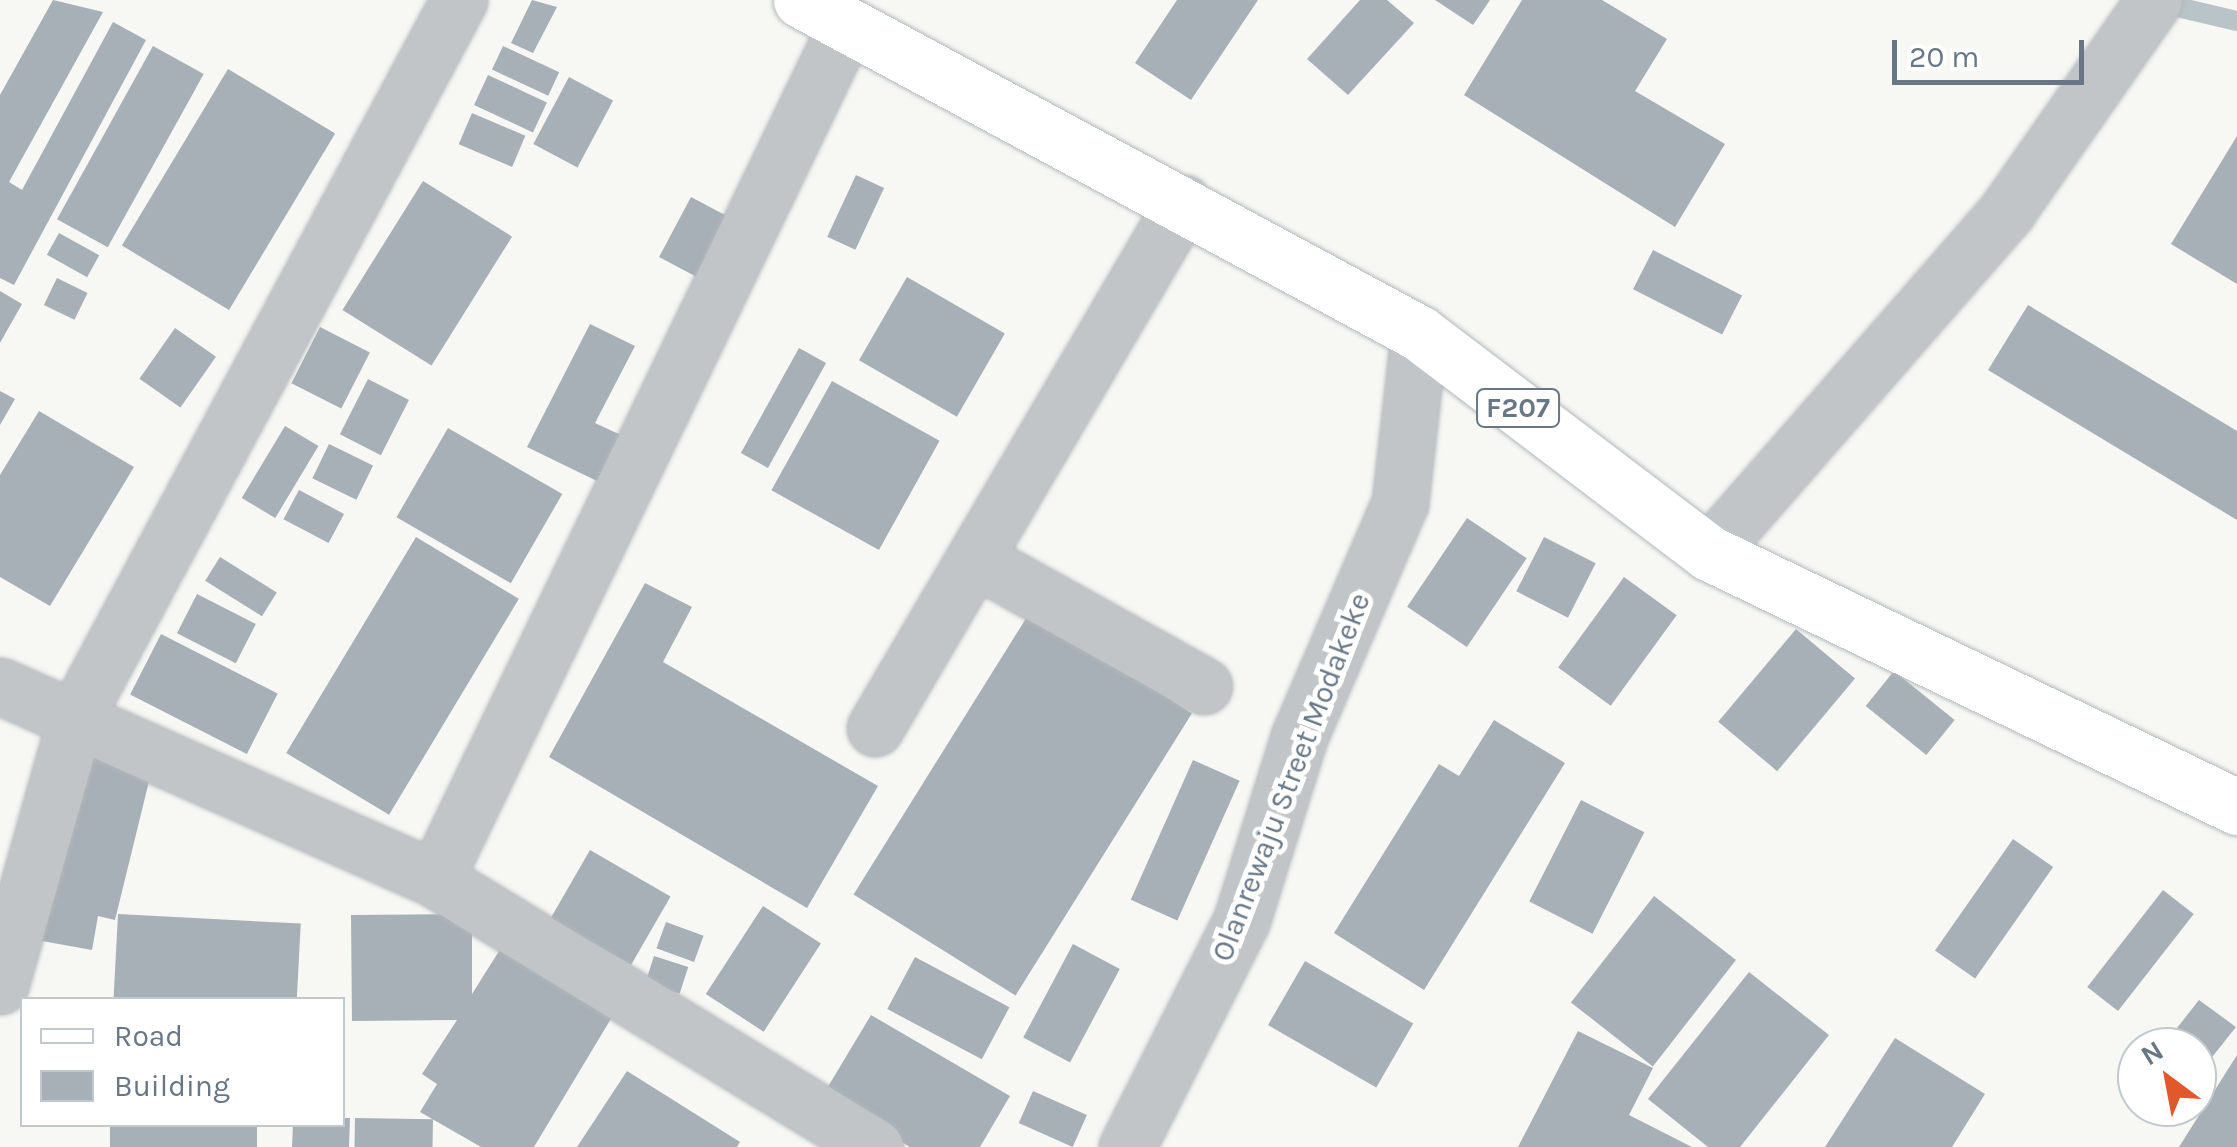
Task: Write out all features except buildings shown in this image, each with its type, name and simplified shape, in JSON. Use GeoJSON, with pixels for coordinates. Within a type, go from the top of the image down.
{"type":"FeatureCollection","features":[{"type":"Feature","properties":{"kind":"main road","name":"F207"},"geometry":{"type":"LineString","coordinates":[[824,12],[1183,202],[1419,333],[1710,553],[2237,807]]}},
{"type":"Feature","properties":{"kind":"street"},"geometry":{"type":"LineString","coordinates":[[0,986],[77,714],[459,0]]}},
{"type":"Feature","properties":{"kind":"street"},"geometry":{"type":"LineString","coordinates":[[1710,553],[2006,211],[2154,0]]}},
{"type":"Feature","properties":{"kind":"street"},"geometry":{"type":"LineString","coordinates":[[435,879],[824,12]]}},
{"type":"Feature","properties":{"kind":"street"},"geometry":{"type":"LineString","coordinates":[[876,728],[981,562],[1183,202]]}},
{"type":"Feature","properties":{"kind":"street","name":"Olanrewaju Street Modakeke"},"geometry":{"type":"LineString","coordinates":[[1127,1147],[1242,919],[1299,737],[1400,503],[1419,333]]}},
{"type":"Feature","properties":{"kind":"street"},"geometry":{"type":"LineString","coordinates":[[981,562],[1204,686]]}},
{"type":"Feature","properties":{"kind":"street"},"geometry":{"type":"LineString","coordinates":[[0,686],[77,714],[435,879],[875,1147]]}},
{"type":"Feature","properties":{"kind":"waterway"},"geometry":{"type":"LineString","coordinates":[[2156,2],[2237,21]]}}]}
